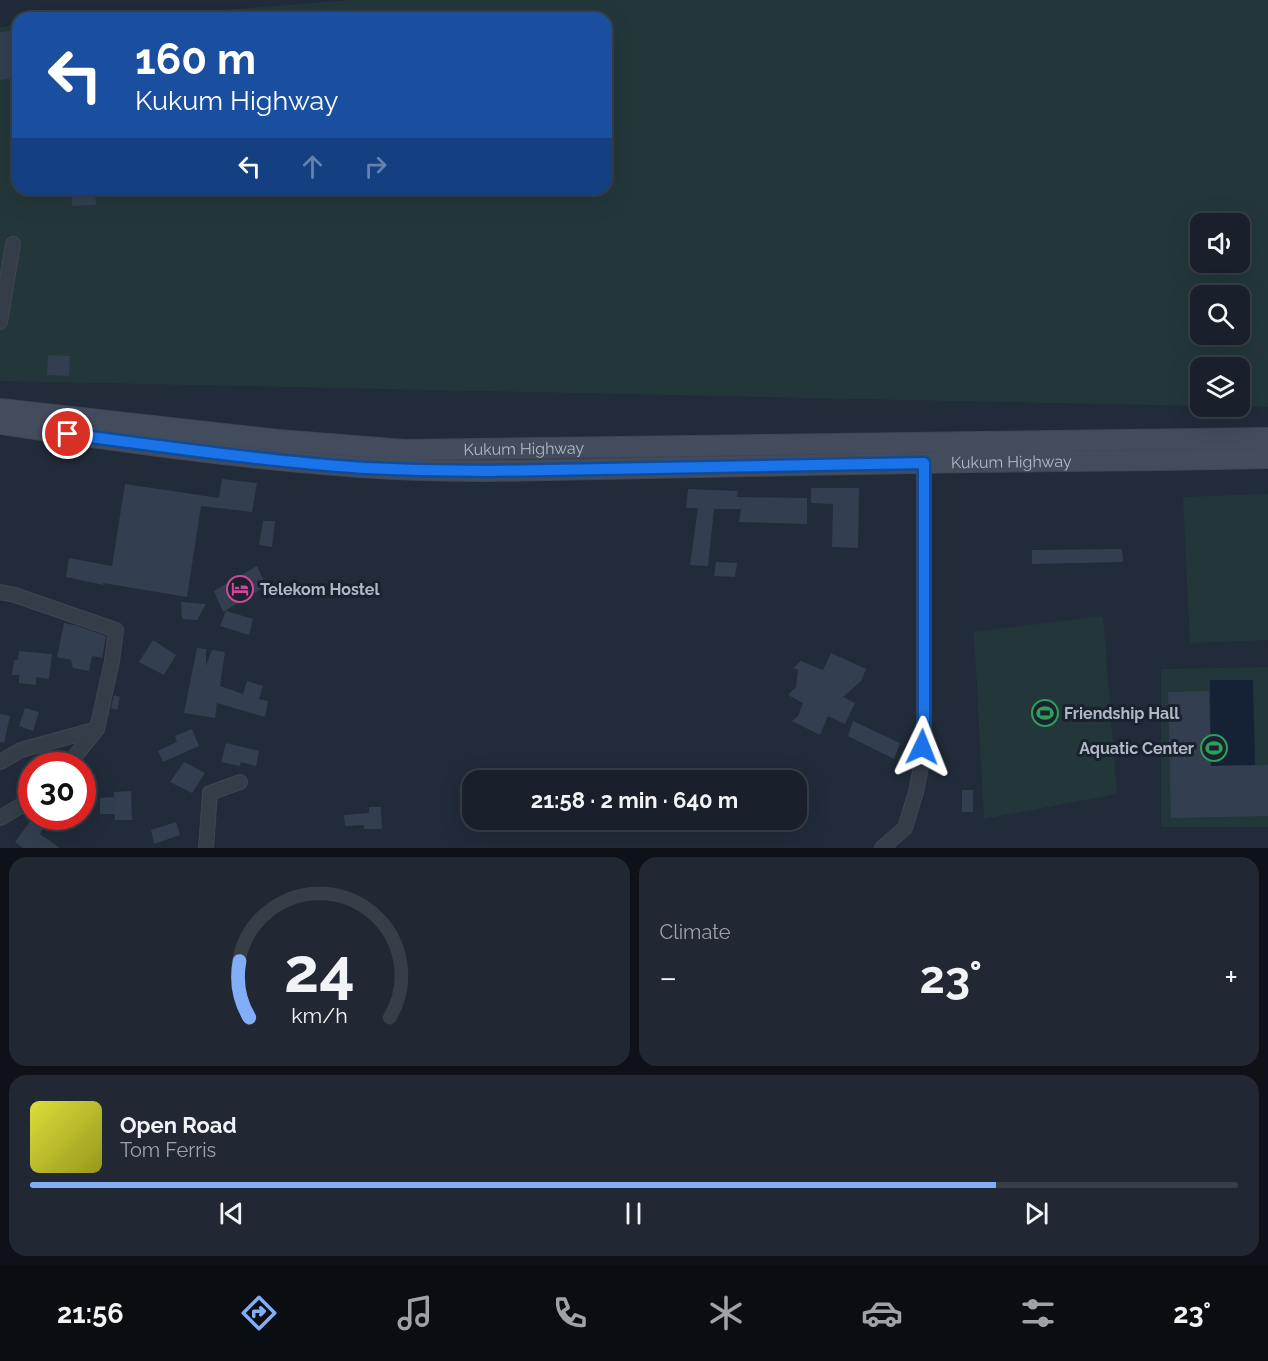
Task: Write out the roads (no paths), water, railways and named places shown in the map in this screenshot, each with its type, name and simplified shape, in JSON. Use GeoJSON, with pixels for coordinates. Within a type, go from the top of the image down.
{"type":"FeatureCollection","features":[{"type":"Feature","properties":{"kind":"main road","name":"Kukum Highway"},"geometry":{"type":"LineString","coordinates":[[0,409],[278,440],[404,450],[1268,438]]}},
{"type":"Feature","properties":{"kind":"main road","name":"Kukum Highway"},"geometry":{"type":"LineString","coordinates":[[0,424],[226,454],[329,465],[396,469],[488,471],[1268,458]]}},
{"type":"Feature","properties":{"kind":"street"},"geometry":{"type":"LineString","coordinates":[[0,322],[13,243]]}},
{"type":"Feature","properties":{"kind":"street"},"geometry":{"type":"LineString","coordinates":[[882,848],[905,828],[921,767],[924,726],[923,443]]}},
{"type":"Feature","properties":{"kind":"street"},"geometry":{"type":"LineString","coordinates":[[0,592],[15,595],[116,630],[112,661],[97,729],[78,752]]}},
{"type":"Feature","properties":{"kind":"street"},"geometry":{"type":"LineString","coordinates":[[0,762],[21,750],[97,729]]}},
{"type":"Feature","properties":{"kind":"street"},"geometry":{"type":"LineString","coordinates":[[206,848],[210,793],[240,782]]}},
{"type":"Feature","properties":{"kind":"street"},"geometry":{"type":"LineString","coordinates":[[0,818],[18,807]]}},
{"type":"Feature","properties":{"kind":"water"},"geometry":{"type":"Polygon","coordinates":[[[1210,680],[1253,680],[1255,765],[1211,766],[1210,680]]]}},
{"type":"Feature","properties":{"kind":"place","name":"Telekom Hostel"},"geometry":{"type":"Point","coordinates":[240,589]}},
{"type":"Feature","properties":{"kind":"place","name":"Friendship Hall"},"geometry":{"type":"Point","coordinates":[1045,713]}},
{"type":"Feature","properties":{"kind":"place","name":"Aquatic Center"},"geometry":{"type":"Point","coordinates":[1214,748]}}]}
